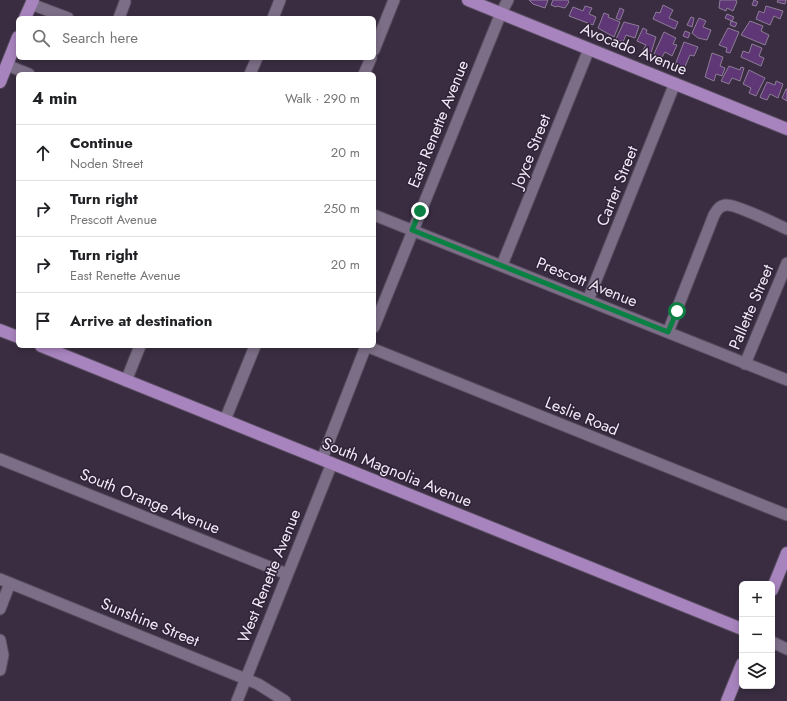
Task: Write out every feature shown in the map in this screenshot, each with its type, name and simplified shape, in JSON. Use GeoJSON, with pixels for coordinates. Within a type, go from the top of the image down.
{"type":"FeatureCollection","features":[{"type":"Feature","properties":{"kind":"main road","name":"Avocado Avenue"},"geometry":{"type":"LineString","coordinates":[[468,0],[787,129]]}},
{"type":"Feature","properties":{"kind":"main road"},"geometry":{"type":"LineString","coordinates":[[26,16],[32,2]]}},
{"type":"Feature","properties":{"kind":"main road"},"geometry":{"type":"LineString","coordinates":[[3,69],[16,41]]}},
{"type":"Feature","properties":{"kind":"main road"},"geometry":{"type":"LineString","coordinates":[[0,330],[16,336]]}},
{"type":"Feature","properties":{"kind":"main road","name":"South Magnolia Avenue"},"geometry":{"type":"LineString","coordinates":[[46,348],[739,628]]}},
{"type":"Feature","properties":{"kind":"main road"},"geometry":{"type":"LineString","coordinates":[[775,583],[787,553]]}},
{"type":"Feature","properties":{"kind":"main road"},"geometry":{"type":"LineString","coordinates":[[727,701],[739,671]]}},
{"type":"Feature","properties":{"kind":"street"},"geometry":{"type":"LineString","coordinates":[[274,16],[280,0]]}},
{"type":"Feature","properties":{"kind":"street"},"geometry":{"type":"LineString","coordinates":[[376,45],[394,0]]}},
{"type":"Feature","properties":{"kind":"street","name":"East Renette Avenue"},"geometry":{"type":"LineString","coordinates":[[376,322],[412,230],[501,13],[508,0]]}},
{"type":"Feature","properties":{"kind":"street"},"geometry":{"type":"LineString","coordinates":[[32,2],[64,16]]}},
{"type":"Feature","properties":{"kind":"street"},"geometry":{"type":"LineString","coordinates":[[120,16],[126,2]]}},
{"type":"Feature","properties":{"kind":"street","name":"Joyce Street"},"geometry":{"type":"LineString","coordinates":[[502,265],[589,49]]}},
{"type":"Feature","properties":{"kind":"street"},"geometry":{"type":"LineString","coordinates":[[251,72],[256,60]]}},
{"type":"Feature","properties":{"kind":"street"},"geometry":{"type":"LineString","coordinates":[[365,72],[370,60]]}},
{"type":"Feature","properties":{"kind":"street"},"geometry":{"type":"LineString","coordinates":[[3,69],[19,72]]}},
{"type":"Feature","properties":{"kind":"street","name":"Carter Street"},"geometry":{"type":"LineString","coordinates":[[588,300],[675,83]]}},
{"type":"Feature","properties":{"kind":"street"},"geometry":{"type":"LineString","coordinates":[[668,332],[714,215],[720,207],[726,205],[787,229]]}},
{"type":"Feature","properties":{"kind":"street","name":"Prescott Avenue"},"geometry":{"type":"LineString","coordinates":[[376,216],[787,380]]}},
{"type":"Feature","properties":{"kind":"street","name":"Pallette Street"},"geometry":{"type":"LineString","coordinates":[[745,364],[787,263]]}},
{"type":"Feature","properties":{"kind":"street"},"geometry":{"type":"LineString","coordinates":[[126,381],[139,348]]}},
{"type":"Feature","properties":{"kind":"street"},"geometry":{"type":"LineString","coordinates":[[225,420],[254,348]]}},
{"type":"Feature","properties":{"kind":"street"},"geometry":{"type":"LineString","coordinates":[[327,461],[365,348]]}},
{"type":"Feature","properties":{"kind":"street","name":"Leslie Road"},"geometry":{"type":"LineString","coordinates":[[371,348],[787,515]]}},
{"type":"Feature","properties":{"kind":"street","name":"South Orange Avenue"},"geometry":{"type":"LineString","coordinates":[[0,459],[287,574]]}},
{"type":"Feature","properties":{"kind":"street","name":"West Renette Avenue"},"geometry":{"type":"LineString","coordinates":[[236,701],[287,574],[327,461]]}},
{"type":"Feature","properties":{"kind":"street"},"geometry":{"type":"LineString","coordinates":[[0,609],[5,581]]}},
{"type":"Feature","properties":{"kind":"street","name":"Sunshine Street"},"geometry":{"type":"LineString","coordinates":[[5,581],[246,678],[285,701]]}},
{"type":"Feature","properties":{"kind":"street"},"geometry":{"type":"LineString","coordinates":[[0,640],[3,655],[0,670]]}},
{"type":"Feature","properties":{"kind":"street"},"geometry":{"type":"LineString","coordinates":[[775,643],[787,649]]}},
{"type":"Feature","properties":{"kind":"building"},"geometry":{"type":"Polygon","coordinates":[[[529,0],[548,0],[545,8],[533,4],[529,0]]]}},
{"type":"Feature","properties":{"kind":"building"},"geometry":{"type":"Polygon","coordinates":[[[553,0],[568,0],[569,2],[565,8],[556,7],[551,5],[553,0]]]}},
{"type":"Feature","properties":{"kind":"building"},"geometry":{"type":"Polygon","coordinates":[[[720,0],[736,0],[737,2],[733,11],[727,8],[726,11],[719,8],[720,0]]]}},
{"type":"Feature","properties":{"kind":"building"},"geometry":{"type":"Polygon","coordinates":[[[754,0],[758,2],[756,6],[752,5],[754,0]]]}},
{"type":"Feature","properties":{"kind":"building"},"geometry":{"type":"Polygon","coordinates":[[[778,0],[786,0],[785,4],[777,2],[778,0]]]}},
{"type":"Feature","properties":{"kind":"building"},"geometry":{"type":"Polygon","coordinates":[[[663,5],[673,10],[669,18],[678,22],[675,29],[653,19],[656,12],[660,13],[663,5]]]}},
{"type":"Feature","properties":{"kind":"building"},"geometry":{"type":"Polygon","coordinates":[[[585,6],[592,8],[589,14],[596,17],[593,25],[569,16],[573,7],[583,11],[585,6]]]}},
{"type":"Feature","properties":{"kind":"building"},"geometry":{"type":"Polygon","coordinates":[[[766,6],[783,11],[780,19],[774,16],[770,25],[756,19],[759,11],[764,13],[766,6]]]}},
{"type":"Feature","properties":{"kind":"building"},"geometry":{"type":"Polygon","coordinates":[[[620,8],[624,10],[620,20],[616,18],[620,8]]]}},
{"type":"Feature","properties":{"kind":"building"},"geometry":{"type":"Polygon","coordinates":[[[604,13],[609,15],[608,17],[620,22],[614,37],[598,28],[604,13]]]}},
{"type":"Feature","properties":{"kind":"building"},"geometry":{"type":"Polygon","coordinates":[[[727,14],[734,17],[732,21],[725,18],[727,14]]]}},
{"type":"Feature","properties":{"kind":"building"},"geometry":{"type":"Polygon","coordinates":[[[691,17],[694,18],[692,27],[687,25],[691,17]]]}},
{"type":"Feature","properties":{"kind":"building"},"geometry":{"type":"Polygon","coordinates":[[[699,18],[706,21],[703,27],[711,30],[707,40],[698,38],[692,33],[699,18]]]}},
{"type":"Feature","properties":{"kind":"building"},"geometry":{"type":"Polygon","coordinates":[[[731,21],[737,23],[735,27],[730,25],[731,21]]]}},
{"type":"Feature","properties":{"kind":"building"},"geometry":{"type":"Polygon","coordinates":[[[750,21],[763,26],[761,31],[769,35],[765,45],[741,35],[750,21]]]}},
{"type":"Feature","properties":{"kind":"building"},"geometry":{"type":"Polygon","coordinates":[[[624,22],[639,26],[635,38],[626,35],[623,42],[616,39],[624,22]]]}},
{"type":"Feature","properties":{"kind":"building"},"geometry":{"type":"Polygon","coordinates":[[[643,28],[647,30],[646,33],[656,37],[651,53],[643,50],[646,45],[637,41],[643,28]]]}},
{"type":"Feature","properties":{"kind":"building"},"geometry":{"type":"Polygon","coordinates":[[[728,28],[739,32],[730,53],[726,52],[727,48],[719,45],[728,28]]]}},
{"type":"Feature","properties":{"kind":"building"},"geometry":{"type":"Polygon","coordinates":[[[685,31],[690,33],[688,38],[683,36],[685,31]]]}},
{"type":"Feature","properties":{"kind":"building"},"geometry":{"type":"Polygon","coordinates":[[[664,32],[676,38],[673,44],[677,45],[672,56],[665,52],[662,57],[660,57],[654,54],[664,32]]]}},
{"type":"Feature","properties":{"kind":"building"},"geometry":{"type":"Polygon","coordinates":[[[684,42],[698,47],[694,56],[690,55],[684,69],[675,65],[684,42]]]}},
{"type":"Feature","properties":{"kind":"building"},"geometry":{"type":"Polygon","coordinates":[[[752,44],[762,48],[759,56],[764,58],[761,66],[741,57],[743,51],[749,53],[752,44]]]}},
{"type":"Feature","properties":{"kind":"building"},"geometry":{"type":"Polygon","coordinates":[[[712,53],[723,57],[720,66],[725,68],[722,76],[716,74],[714,81],[705,77],[712,53]]]}},
{"type":"Feature","properties":{"kind":"building"},"geometry":{"type":"Polygon","coordinates":[[[729,66],[740,70],[741,67],[744,68],[740,81],[732,78],[729,84],[721,81],[729,66]]]}},
{"type":"Feature","properties":{"kind":"building"},"geometry":{"type":"Polygon","coordinates":[[[749,70],[765,78],[756,96],[749,93],[751,88],[743,84],[749,70]]]}},
{"type":"Feature","properties":{"kind":"building"},"geometry":{"type":"Polygon","coordinates":[[[776,81],[783,84],[778,98],[770,94],[767,100],[761,98],[760,97],[767,82],[775,85],[776,81]]]}},
{"type":"Feature","properties":{"kind":"building"},"geometry":{"type":"Polygon","coordinates":[[[787,89],[787,101],[782,98],[787,89]]]}},
{"type":"Feature","properties":{"kind":"route"},"geometry":{"type":"LineString","coordinates":[[420,211],[412,230],[668,332],[677,311]]}}]}
